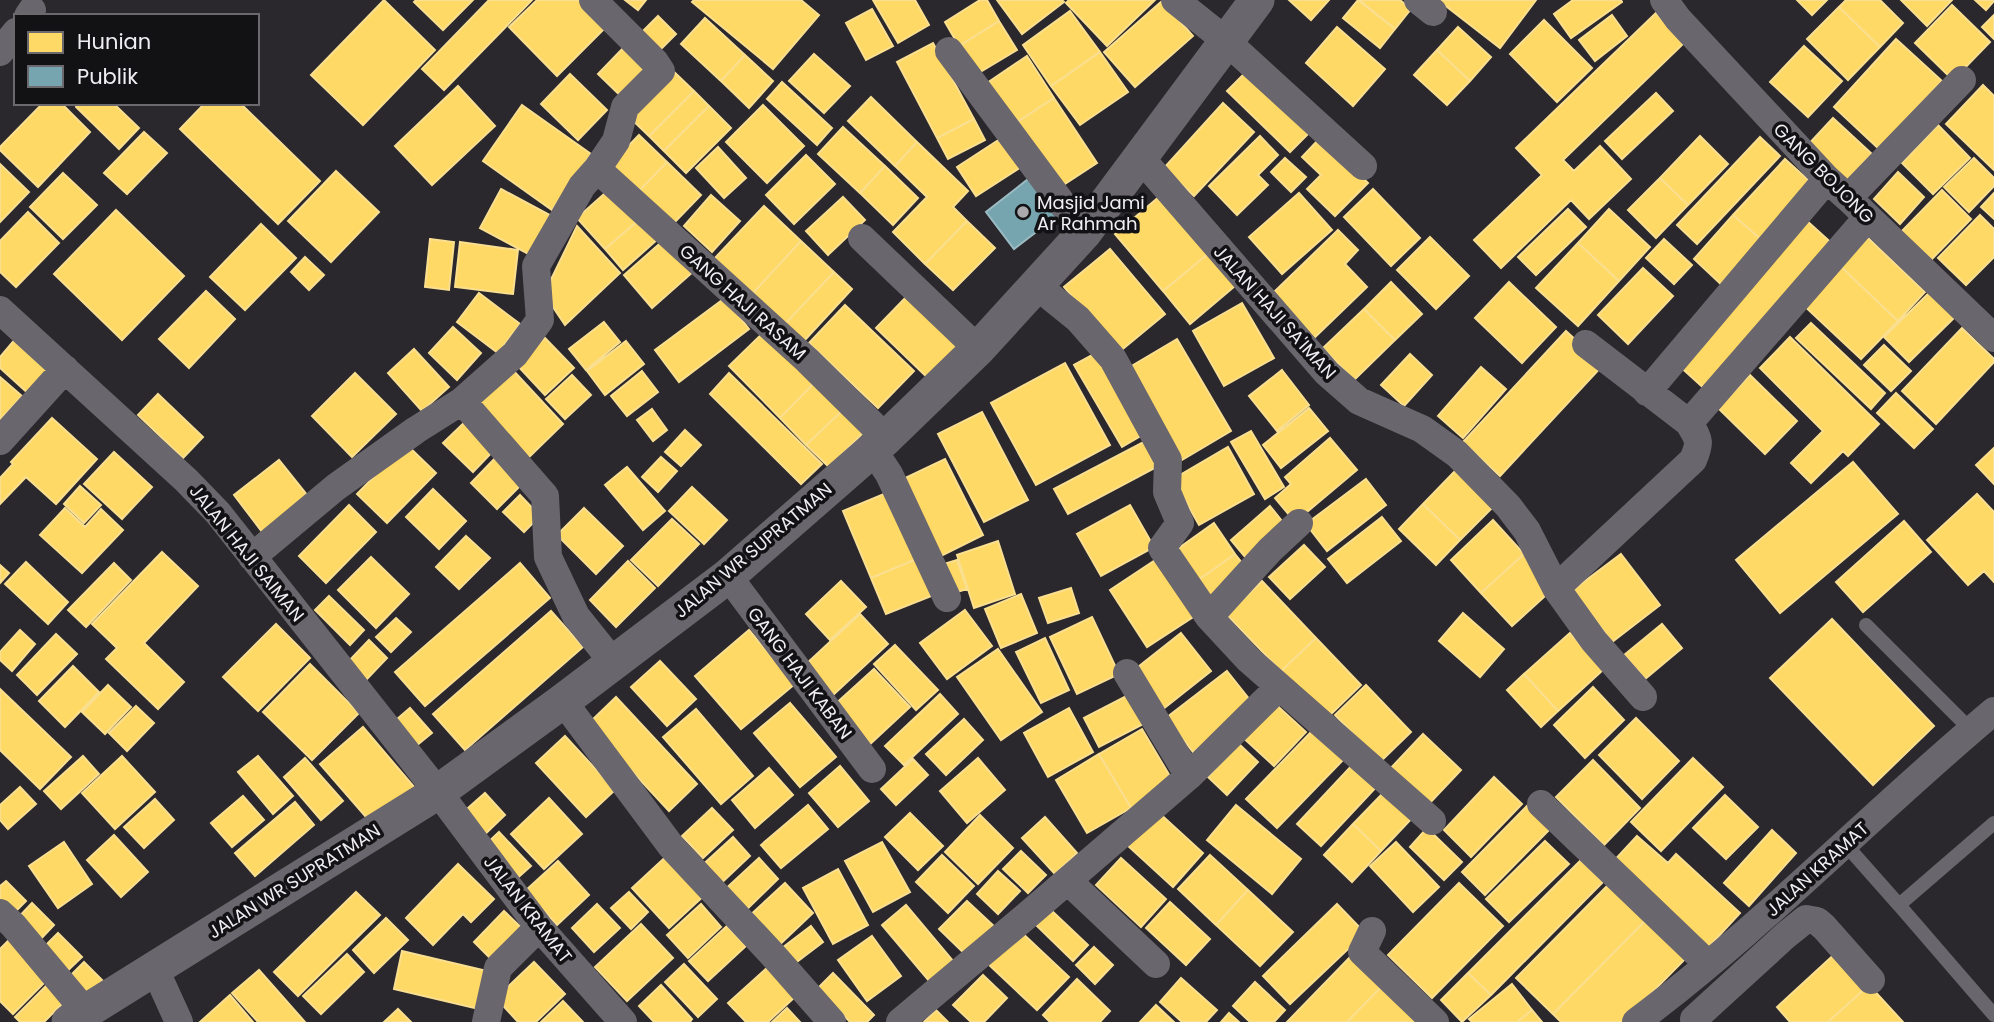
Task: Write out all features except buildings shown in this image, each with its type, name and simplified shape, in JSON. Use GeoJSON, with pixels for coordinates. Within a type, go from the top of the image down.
{"type":"FeatureCollection","features":[{"type":"Feature","properties":{"kind":"street"},"geometry":{"type":"LineString","coordinates":[[252,556],[337,487],[416,430],[462,401],[515,354],[540,320],[536,266],[582,186],[616,141],[625,107],[661,71],[593,0]]}},
{"type":"Feature","properties":{"kind":"street"},"geometry":{"type":"LineString","coordinates":[[1175,0],[1225,40],[1363,166]]}},
{"type":"Feature","properties":{"kind":"street","name":"JALAN WR SUPRATMAN"},"geometry":{"type":"LineString","coordinates":[[77,1016],[438,792],[728,576],[879,444],[978,349],[1084,233],[1257,0]]}},
{"type":"Feature","properties":{"kind":"street","name":"GANG BOJONG"},"geometry":{"type":"LineString","coordinates":[[1664,0],[1678,19],[1826,179],[1994,338]]}},
{"type":"Feature","properties":{"kind":"street"},"geometry":{"type":"LineString","coordinates":[[0,52],[14,34]]}},
{"type":"Feature","properties":{"kind":"street"},"geometry":{"type":"LineString","coordinates":[[949,51],[1084,233]]}},
{"type":"Feature","properties":{"kind":"street"},"geometry":{"type":"LineString","coordinates":[[1849,198],[1962,80]]}},
{"type":"Feature","properties":{"kind":"street","name":"JALAN HAJI SA'IMAN"},"geometry":{"type":"LineString","coordinates":[[1139,156],[1326,373],[1359,401],[1394,415],[1431,435],[1457,454],[1508,506],[1527,531],[1556,588],[1594,641],[1643,697]]}},
{"type":"Feature","properties":{"kind":"street","name":"GANG HAJI RASAM"},"geometry":{"type":"LineString","coordinates":[[597,169],[807,360],[879,444],[889,474],[947,598]]}},
{"type":"Feature","properties":{"kind":"street"},"geometry":{"type":"LineString","coordinates":[[1647,392],[1826,179]]}},
{"type":"Feature","properties":{"kind":"street"},"geometry":{"type":"LineString","coordinates":[[1689,423],[1868,217]]}},
{"type":"Feature","properties":{"kind":"street"},"geometry":{"type":"LineString","coordinates":[[862,238],[978,349]]}},
{"type":"Feature","properties":{"kind":"street"},"geometry":{"type":"LineString","coordinates":[[1036,285],[1078,318],[1114,359],[1168,460],[1167,492],[1180,523],[1162,548],[1209,617],[1248,659],[1432,821]]}},
{"type":"Feature","properties":{"kind":"street","name":"JALAN HAJI SAIMAN"},"geometry":{"type":"LineString","coordinates":[[0,310],[186,480],[218,513],[438,792]]}},
{"type":"Feature","properties":{"kind":"street"},"geometry":{"type":"LineString","coordinates":[[1556,588],[1693,460],[1700,445],[1689,423],[1586,344]]}},
{"type":"Feature","properties":{"kind":"street"},"geometry":{"type":"LineString","coordinates":[[0,441],[65,369]]}},
{"type":"Feature","properties":{"kind":"street"},"geometry":{"type":"LineString","coordinates":[[462,401],[545,496],[548,557],[576,616],[612,661]]}},
{"type":"Feature","properties":{"kind":"street"},"geometry":{"type":"LineString","coordinates":[[1209,617],[1270,550],[1299,523]]}},
{"type":"Feature","properties":{"kind":"street","name":"GANG HAJI KABAN"},"geometry":{"type":"LineString","coordinates":[[728,576],[872,769]]}},
{"type":"Feature","properties":{"kind":"street"},"geometry":{"type":"LineString","coordinates":[[1127,673],[1189,776]]}},
{"type":"Feature","properties":{"kind":"street"},"geometry":{"type":"LineString","coordinates":[[900,1022],[1189,776],[1279,687]]}},
{"type":"Feature","properties":{"kind":"street"},"geometry":{"type":"LineString","coordinates":[[563,701],[671,846],[832,1022]]}},
{"type":"Feature","properties":{"kind":"street","name":"JALAN KRAMAT"},"geometry":{"type":"LineString","coordinates":[[1636,1022],[1676,992],[1845,845],[1994,710]]}},
{"type":"Feature","properties":{"kind":"street","name":"JALAN KRAMAT"},"geometry":{"type":"LineString","coordinates":[[438,792],[539,927],[623,1022]]}},
{"type":"Feature","properties":{"kind":"street"},"geometry":{"type":"LineString","coordinates":[[1541,804],[1708,964]]}},
{"type":"Feature","properties":{"kind":"street"},"geometry":{"type":"LineString","coordinates":[[1068,881],[1156,964]]}},
{"type":"Feature","properties":{"kind":"street"},"geometry":{"type":"LineString","coordinates":[[0,913],[13,925],[77,1016]]}},
{"type":"Feature","properties":{"kind":"street"},"geometry":{"type":"LineString","coordinates":[[1676,992],[1695,1021],[1806,919],[1817,921],[1824,927],[1871,980]]}},
{"type":"Feature","properties":{"kind":"street"},"geometry":{"type":"LineString","coordinates":[[486,1022],[498,968],[539,927]]}},
{"type":"Feature","properties":{"kind":"street"},"geometry":{"type":"LineString","coordinates":[[1372,931],[1362,952],[1435,1022]]}},
{"type":"Feature","properties":{"kind":"street"},"geometry":{"type":"LineString","coordinates":[[154,967],[179,1022]]}},
{"type":"Feature","properties":{"kind":"lane"},"geometry":{"type":"LineString","coordinates":[[1866,625],[1971,730]]}},
{"type":"Feature","properties":{"kind":"lane"},"geometry":{"type":"LineString","coordinates":[[1899,905],[1994,823]]}},
{"type":"Feature","properties":{"kind":"lane"},"geometry":{"type":"LineString","coordinates":[[1845,845],[1994,1015]]}},
{"type":"Feature","properties":{"kind":"place","name":"Masjid Jami Ar Rahmah"},"geometry":{"type":"Point","coordinates":[1023,212]}}]}
